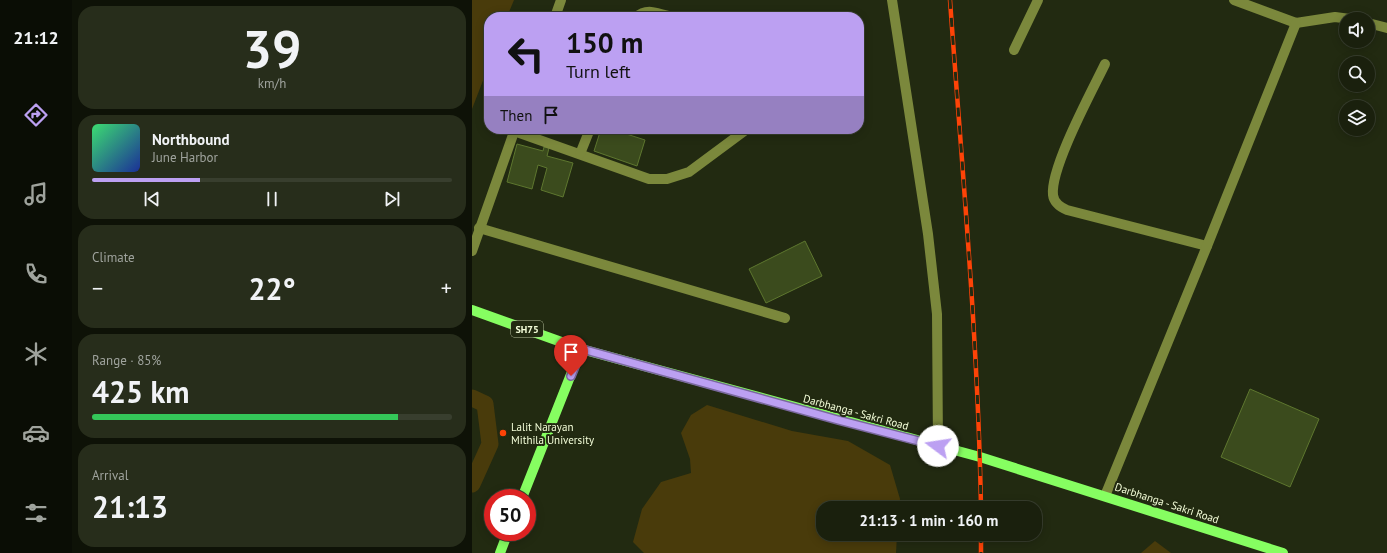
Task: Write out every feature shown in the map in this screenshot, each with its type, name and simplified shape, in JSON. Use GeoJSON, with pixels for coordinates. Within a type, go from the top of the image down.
{"type":"FeatureCollection","features":[{"type":"Feature","properties":{"kind":"main road","name":"SH75"},"geometry":{"type":"LineString","coordinates":[[472,310],[582,349]]}},
{"type":"Feature","properties":{"kind":"main road","name":"Darbhanga - Sakri Road"},"geometry":{"type":"LineString","coordinates":[[582,349],[838,420],[938,446],[1105,496],[1283,553]]}},
{"type":"Feature","properties":{"kind":"main road"},"geometry":{"type":"LineString","coordinates":[[526,489],[582,349]]}},
{"type":"Feature","properties":{"kind":"main road"},"geometry":{"type":"LineString","coordinates":[[503,552],[506,541]]}},
{"type":"Feature","properties":{"kind":"street"},"geometry":{"type":"LineString","coordinates":[[557,12],[561,0]]}},
{"type":"Feature","properties":{"kind":"street"},"geometry":{"type":"LineString","coordinates":[[892,0],[928,234],[937,314],[938,446]]}},
{"type":"Feature","properties":{"kind":"street"},"geometry":{"type":"LineString","coordinates":[[1014,50],[1038,0]]}},
{"type":"Feature","properties":{"kind":"street"},"geometry":{"type":"LineString","coordinates":[[1234,0],[1296,23],[1339,18]]}},
{"type":"Feature","properties":{"kind":"street"},"geometry":{"type":"LineString","coordinates":[[1105,496],[1296,23]]}},
{"type":"Feature","properties":{"kind":"street"},"geometry":{"type":"LineString","coordinates":[[1375,25],[1387,28]]}},
{"type":"Feature","properties":{"kind":"street"},"geometry":{"type":"LineString","coordinates":[[1105,64],[1063,154],[1054,187],[1053,195],[1056,202],[1067,210],[1207,246]]}},
{"type":"Feature","properties":{"kind":"street"},"geometry":{"type":"LineString","coordinates":[[472,251],[513,134]]}},
{"type":"Feature","properties":{"kind":"street"},"geometry":{"type":"LineString","coordinates":[[525,134],[649,179],[667,179],[689,172],[740,134]]}},
{"type":"Feature","properties":{"kind":"street"},"geometry":{"type":"LineString","coordinates":[[580,154],[588,134]]}},
{"type":"Feature","properties":{"kind":"street"},"geometry":{"type":"LineString","coordinates":[[479,228],[785,318]]}},
{"type":"Feature","properties":{"kind":"shaded area"},"geometry":{"type":"Polygon","coordinates":[[[472,0],[514,0],[509,12],[484,12],[484,78],[472,109],[472,0]]]}},
{"type":"Feature","properties":{"kind":"shaded area"},"geometry":{"type":"Polygon","coordinates":[[[707,405],[792,431],[848,441],[890,465],[900,501],[816,501],[816,541],[897,541],[896,553],[644,553],[633,542],[642,509],[661,482],[691,473],[690,459],[681,433],[691,415],[707,405]]]}},
{"type":"Feature","properties":{"kind":"shaded area"},"geometry":{"type":"Polygon","coordinates":[[[1155,541],[1171,553],[1141,553],[1155,541]]]}},
{"type":"Feature","properties":{"kind":"building"},"geometry":{"type":"Polygon","coordinates":[[[599,134],[626,134],[645,140],[637,166],[594,151],[599,134]]]}},
{"type":"Feature","properties":{"kind":"building"},"geometry":{"type":"Polygon","coordinates":[[[517,144],[543,151],[544,147],[549,148],[547,156],[573,163],[563,197],[541,190],[547,168],[538,165],[532,189],[507,182],[517,144]]]}},
{"type":"Feature","properties":{"kind":"building"},"geometry":{"type":"Polygon","coordinates":[[[805,241],[822,276],[766,303],[749,269],[805,241]]]}},
{"type":"Feature","properties":{"kind":"building"},"geometry":{"type":"Polygon","coordinates":[[[1250,389],[1319,419],[1290,487],[1221,457],[1250,389]]]}},
{"type":"Feature","properties":{"kind":"waterway"},"geometry":{"type":"LineString","coordinates":[[472,398],[485,404],[490,444],[472,484]]}},
{"type":"Feature","properties":{"kind":"railway"},"geometry":{"type":"LineString","coordinates":[[950,0],[977,381],[981,501]]}},
{"type":"Feature","properties":{"kind":"railway"},"geometry":{"type":"LineString","coordinates":[[981,541],[981,553]]}},
{"type":"Feature","properties":{"kind":"place","name":"Lalit Narayan Mithila University"},"geometry":{"type":"Point","coordinates":[503,433]}},
{"type":"Feature","properties":{"kind":"route"},"geometry":{"type":"LineString","coordinates":[[571,376],[582,349],[838,420],[938,446]]}}]}
